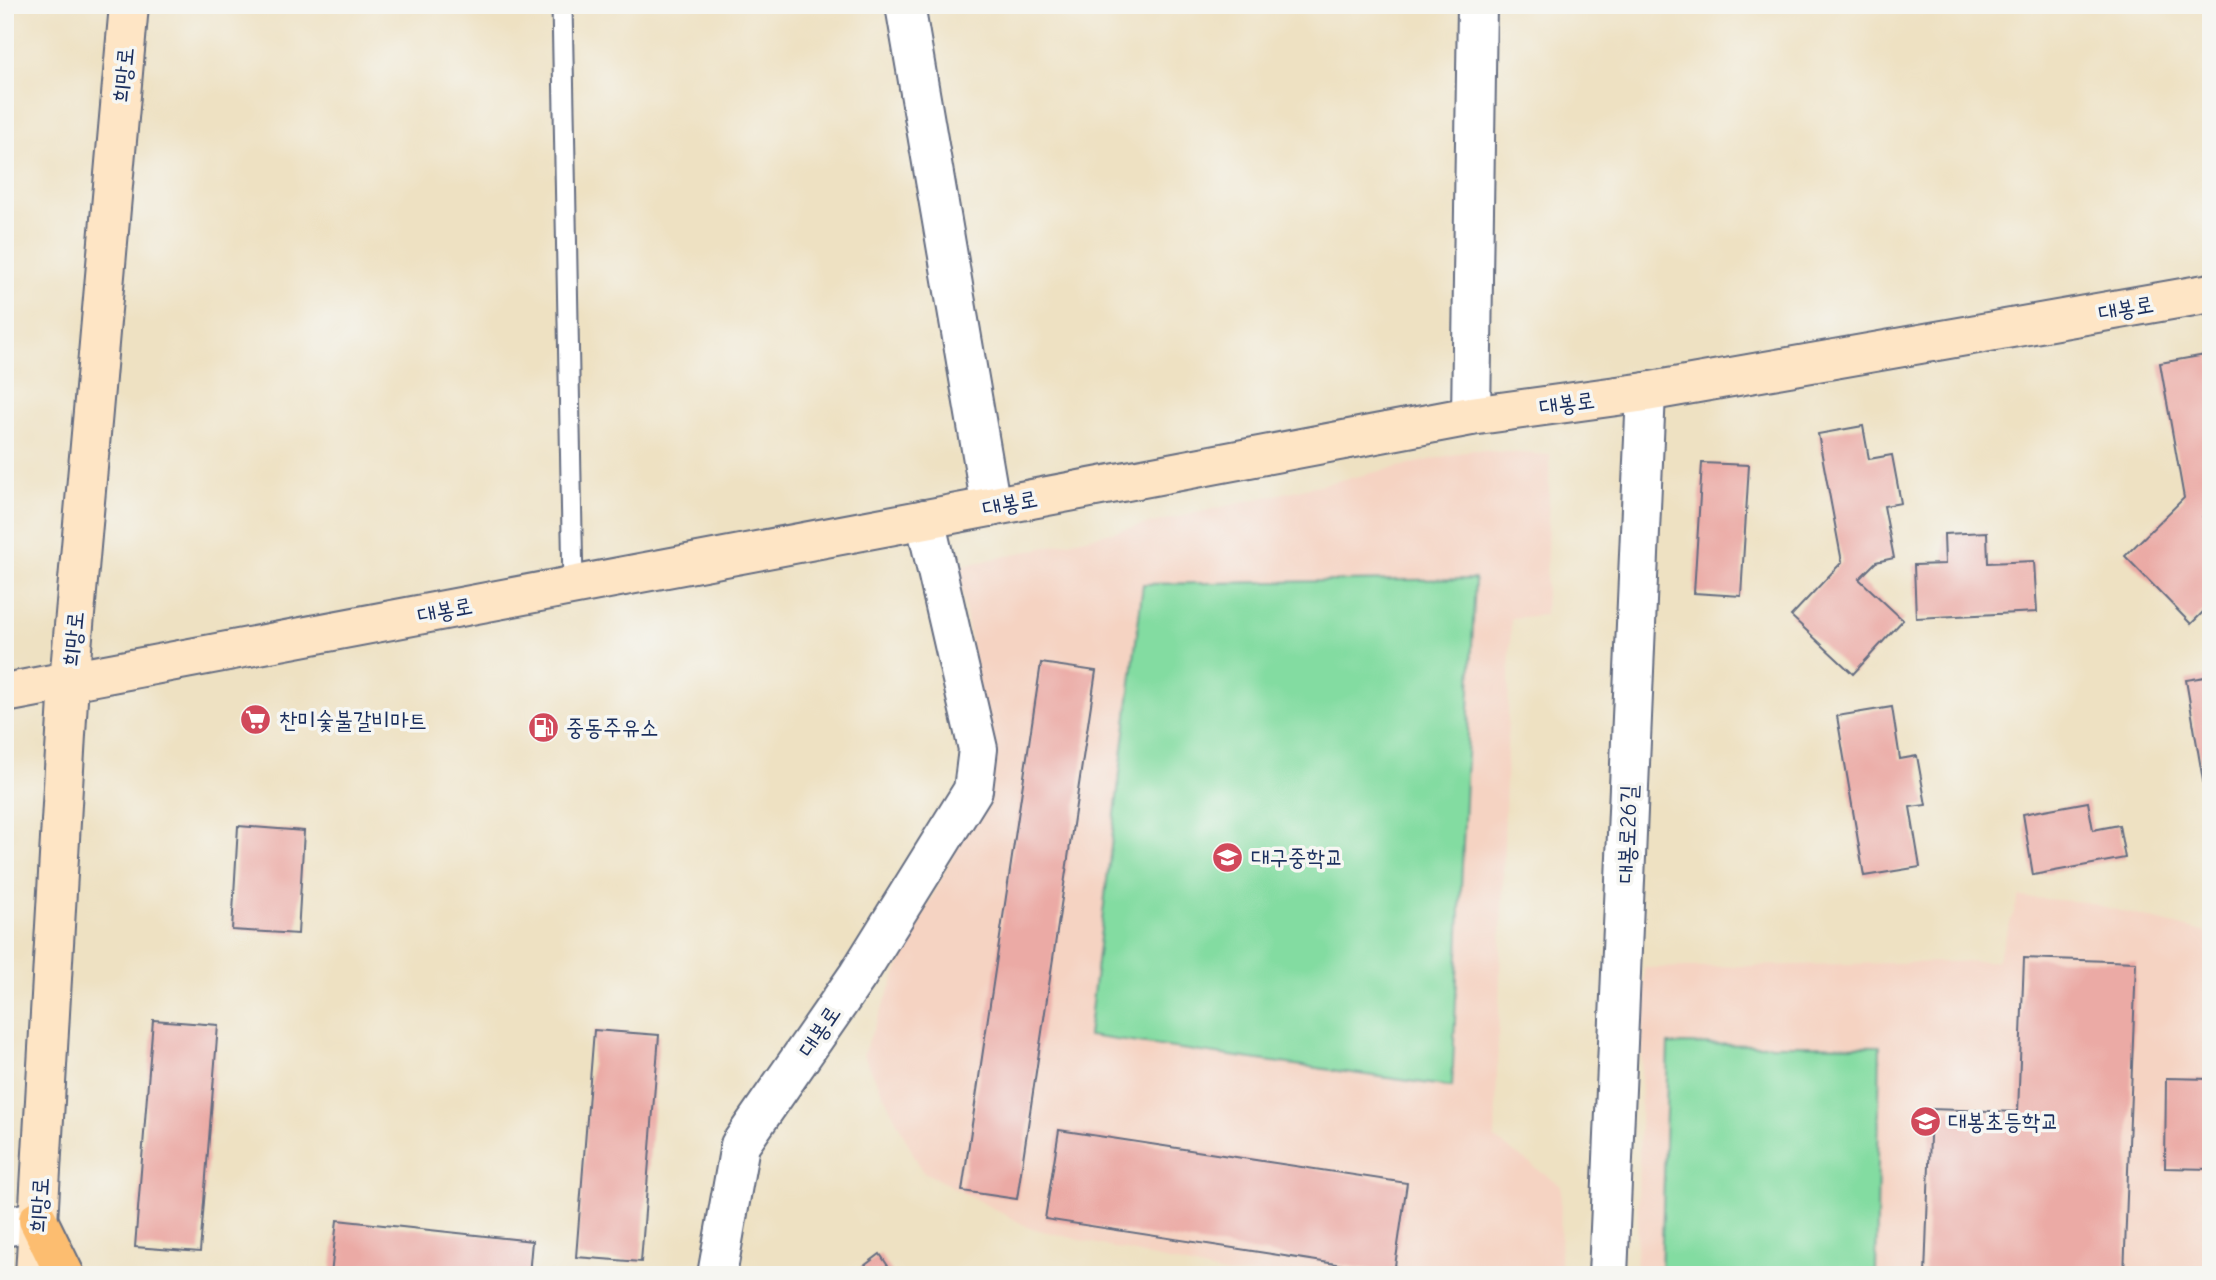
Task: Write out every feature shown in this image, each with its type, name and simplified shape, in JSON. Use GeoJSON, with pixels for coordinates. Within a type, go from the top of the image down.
{"type":"FeatureCollection","features":[{"type":"Feature","properties":{"kind":"highway"},"geometry":{"type":"LineString","coordinates":[[22,1223],[65,1275]]}},
{"type":"Feature","properties":{"kind":"street","name":"희망로"},"geometry":{"type":"LineString","coordinates":[[35,1275],[22,1223],[129,5]]}},
{"type":"Feature","properties":{"kind":"street"},"geometry":{"type":"LineString","coordinates":[[905,5],[991,507]]}},
{"type":"Feature","properties":{"kind":"street"},"geometry":{"type":"LineString","coordinates":[[1471,416],[1477,5]]}},
{"type":"Feature","properties":{"kind":"street","name":"대봉로"},"geometry":{"type":"LineString","coordinates":[[5,693],[1471,416],[1646,392],[2211,293]]}},
{"type":"Feature","properties":{"kind":"street","name":"대봉로26길"},"geometry":{"type":"LineString","coordinates":[[1608,1275],[1646,392]]}},
{"type":"Feature","properties":{"kind":"street","name":"대봉로"},"geometry":{"type":"LineString","coordinates":[[717,1275],[740,1145],[858,975],[973,790],[978,750],[925,519]]}},
{"type":"Feature","properties":{"kind":"lane"},"geometry":{"type":"LineString","coordinates":[[562,5],[573,586]]}},
{"type":"Feature","properties":{"kind":"shaded area","name":"대구중학교"},"geometry":{"type":"Polygon","coordinates":[[[1473,450],[1550,455],[1545,615],[1511,618],[1495,1139],[1561,1186],[1560,1275],[1228,1275],[1030,1228],[922,1171],[863,1054],[911,939],[993,774],[958,567],[1473,450]]]}},
{"type":"Feature","properties":{"kind":"shaded area","name":"대봉초등학교"},"geometry":{"type":"Polygon","coordinates":[[[2019,897],[2085,902],[2211,934],[2211,1275],[1636,1275],[1644,968],[1997,961],[2019,897]]]}},
{"type":"Feature","properties":{"kind":"green space"},"geometry":{"type":"Polygon","coordinates":[[[1475,579],[1452,1087],[1088,1036],[1143,584],[1475,579]]]}},
{"type":"Feature","properties":{"kind":"green space"},"geometry":{"type":"Polygon","coordinates":[[[1668,1044],[1880,1046],[1876,1275],[1661,1275],[1668,1044]]]}},
{"type":"Feature","properties":{"kind":"building"},"geometry":{"type":"Polygon","coordinates":[[[2211,354],[2211,515],[2203,517],[2211,525],[2211,604],[2191,624],[2125,556],[2184,498],[2160,363],[2211,354]]]}},
{"type":"Feature","properties":{"kind":"building"},"geometry":{"type":"Polygon","coordinates":[[[1863,426],[1869,459],[1892,455],[1901,503],[1884,506],[1894,558],[1876,562],[1859,579],[1903,620],[1853,674],[1791,616],[1842,562],[1818,434],[1863,426]]]}},
{"type":"Feature","properties":{"kind":"building"},"geometry":{"type":"Polygon","coordinates":[[[1702,463],[1749,465],[1741,596],[1694,593],[1702,463]]]}},
{"type":"Feature","properties":{"kind":"building"},"geometry":{"type":"Polygon","coordinates":[[[1987,532],[1988,563],[2034,561],[2037,612],[1916,618],[1914,565],[1945,564],[1944,534],[1987,532]]]}},
{"type":"Feature","properties":{"kind":"building"},"geometry":{"type":"Polygon","coordinates":[[[1041,663],[1096,671],[1017,1199],[962,1191],[1041,663]]]}},
{"type":"Feature","properties":{"kind":"building"},"geometry":{"type":"Polygon","coordinates":[[[2211,676],[2211,816],[2209,816],[2186,680],[2211,676]]]}},
{"type":"Feature","properties":{"kind":"building"},"geometry":{"type":"Polygon","coordinates":[[[1892,707],[1900,759],[1917,756],[1926,805],[1910,807],[1920,867],[1864,876],[1837,716],[1892,707]]]}},
{"type":"Feature","properties":{"kind":"building"},"geometry":{"type":"Polygon","coordinates":[[[2088,802],[2093,830],[2119,825],[2125,858],[2033,875],[2023,814],[2088,802]]]}},
{"type":"Feature","properties":{"kind":"building"},"geometry":{"type":"Polygon","coordinates":[[[238,826],[304,831],[298,934],[232,930],[238,826]]]}},
{"type":"Feature","properties":{"kind":"building"},"geometry":{"type":"Polygon","coordinates":[[[2024,958],[2136,962],[2124,1275],[1925,1275],[1931,1109],[2018,1112],[2024,958]]]}},
{"type":"Feature","properties":{"kind":"building"},"geometry":{"type":"Polygon","coordinates":[[[153,1020],[218,1025],[200,1252],[135,1247],[153,1020]]]}},
{"type":"Feature","properties":{"kind":"building"},"geometry":{"type":"Polygon","coordinates":[[[594,1030],[659,1035],[641,1262],[576,1257],[594,1030]]]}},
{"type":"Feature","properties":{"kind":"building"},"geometry":{"type":"Polygon","coordinates":[[[2166,1078],[2211,1079],[2211,1169],[2165,1168],[2166,1078]]]}},
{"type":"Feature","properties":{"kind":"building"},"geometry":{"type":"Polygon","coordinates":[[[1059,1130],[1407,1183],[1394,1273],[1045,1219],[1059,1130]]]}},
{"type":"Feature","properties":{"kind":"building"},"geometry":{"type":"Polygon","coordinates":[[[337,1220],[532,1241],[529,1275],[331,1275],[337,1220]]]}},
{"type":"Feature","properties":{"kind":"building"},"geometry":{"type":"Polygon","coordinates":[[[880,1254],[894,1275],[852,1275],[880,1254]]]}},
{"type":"Feature","properties":{"kind":"place","name":"찬미숯불갈비마트"},"geometry":{"type":"Point","coordinates":[256,720]}},
{"type":"Feature","properties":{"kind":"place","name":"중동주유소"},"geometry":{"type":"Point","coordinates":[543,727]}},
{"type":"Feature","properties":{"kind":"place","name":"대구중학교"},"geometry":{"type":"Point","coordinates":[1228,857]}},
{"type":"Feature","properties":{"kind":"place","name":"대봉초등학교"},"geometry":{"type":"Point","coordinates":[1925,1121]}}]}
